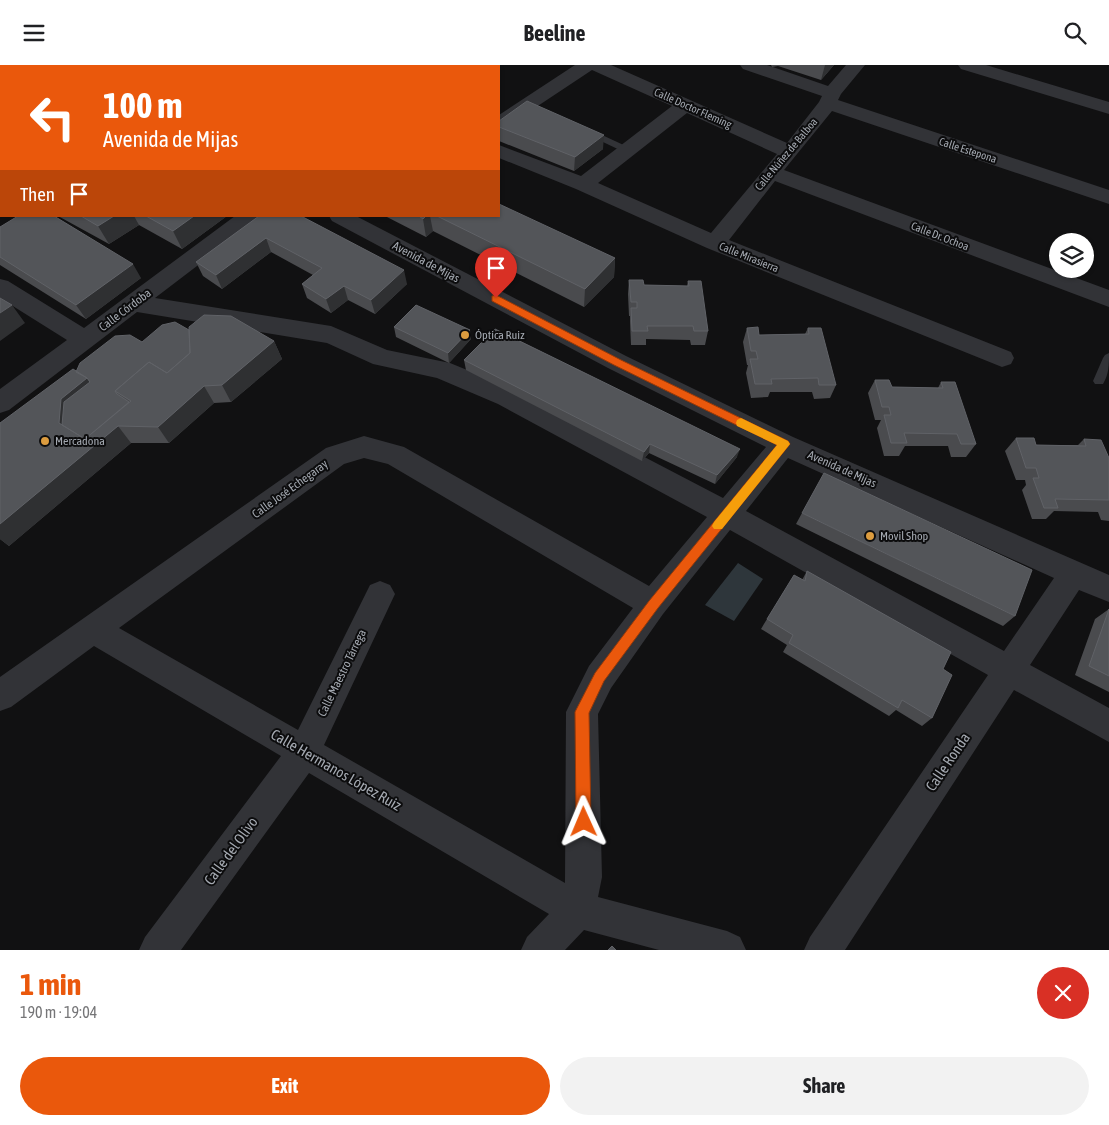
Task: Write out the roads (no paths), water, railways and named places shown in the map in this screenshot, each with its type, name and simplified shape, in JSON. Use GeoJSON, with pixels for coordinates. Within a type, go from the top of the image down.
{"type":"FeatureCollection","features":[{"type":"Feature","properties":{"kind":"street"},"geometry":{"type":"LineString","coordinates":[[500,122],[532,105],[587,65]]}},
{"type":"Feature","properties":{"kind":"street","name":"Calle Doctor Fleming"},"geometry":{"type":"LineString","coordinates":[[596,65],[790,152]]}},
{"type":"Feature","properties":{"kind":"street","name":"Calle Estepona"},"geometry":{"type":"LineString","coordinates":[[749,65],[830,98],[1109,197]]}},
{"type":"Feature","properties":{"kind":"street","name":"Calle Núñez de Balboa"},"geometry":{"type":"LineString","coordinates":[[715,243],[770,172],[790,152],[856,65]]}},
{"type":"Feature","properties":{"kind":"street"},"geometry":{"type":"LineString","coordinates":[[967,65],[1109,108]]}},
{"type":"Feature","properties":{"kind":"street"},"geometry":{"type":"LineString","coordinates":[[583,183],[686,105]]}},
{"type":"Feature","properties":{"kind":"street","name":"Calle Mirasierra"},"geometry":{"type":"LineString","coordinates":[[500,151],[583,183],[715,243],[1002,358]]}},
{"type":"Feature","properties":{"kind":"street","name":"Calle Dr. Ochoa"},"geometry":{"type":"LineString","coordinates":[[770,172],[1109,299]]}},
{"type":"Feature","properties":{"kind":"street","name":"Calle Córdoba"},"geometry":{"type":"LineString","coordinates":[[0,403],[248,217]]}},
{"type":"Feature","properties":{"kind":"street","name":"Avenida de Mijas"},"geometry":{"type":"LineString","coordinates":[[341,217],[617,362],[784,444],[1109,589]]}},
{"type":"Feature","properties":{"kind":"street"},"geometry":{"type":"LineString","coordinates":[[0,287],[85,339]]}},
{"type":"Feature","properties":{"kind":"street"},"geometry":{"type":"LineString","coordinates":[[134,303],[331,335],[382,358],[441,371],[507,397],[727,514],[1109,726]]}},
{"type":"Feature","properties":{"kind":"street"},"geometry":{"type":"LineString","coordinates":[[540,950],[578,910],[584,877],[582,712],[600,677],[653,605],[784,444]]}},
{"type":"Feature","properties":{"kind":"street","name":"Calle José Echegaray"},"geometry":{"type":"LineString","coordinates":[[0,696],[335,456],[364,447],[395,455],[653,605]]}},
{"type":"Feature","properties":{"kind":"street","name":"Calle Ronda"},"geometry":{"type":"LineString","coordinates":[[823,950],[1074,573]]}},
{"type":"Feature","properties":{"kind":"street","name":"Calle Maestro Tárrega"},"geometry":{"type":"LineString","coordinates":[[304,752],[380,594]]}},
{"type":"Feature","properties":{"kind":"street","name":"Calle Hermanos López Ruiz"},"geometry":{"type":"LineString","coordinates":[[94,630],[578,910],[727,950]]}},
{"type":"Feature","properties":{"kind":"street","name":"Calle del Olivo"},"geometry":{"type":"LineString","coordinates":[[158,950],[304,752]]}},
{"type":"Feature","properties":{"kind":"lane"},"geometry":{"type":"LineString","coordinates":[[582,129],[626,150]]}},
{"type":"Feature","properties":{"kind":"lane"},"geometry":{"type":"LineString","coordinates":[[1099,381],[1109,358]]}},
{"type":"Feature","properties":{"kind":"place","name":"Óptica Ruiz"},"geometry":{"type":"Point","coordinates":[465,335]}},
{"type":"Feature","properties":{"kind":"place","name":"Mercadona"},"geometry":{"type":"Point","coordinates":[45,441]}},
{"type":"Feature","properties":{"kind":"place","name":"Movil Shop"},"geometry":{"type":"Point","coordinates":[870,536]}}]}
